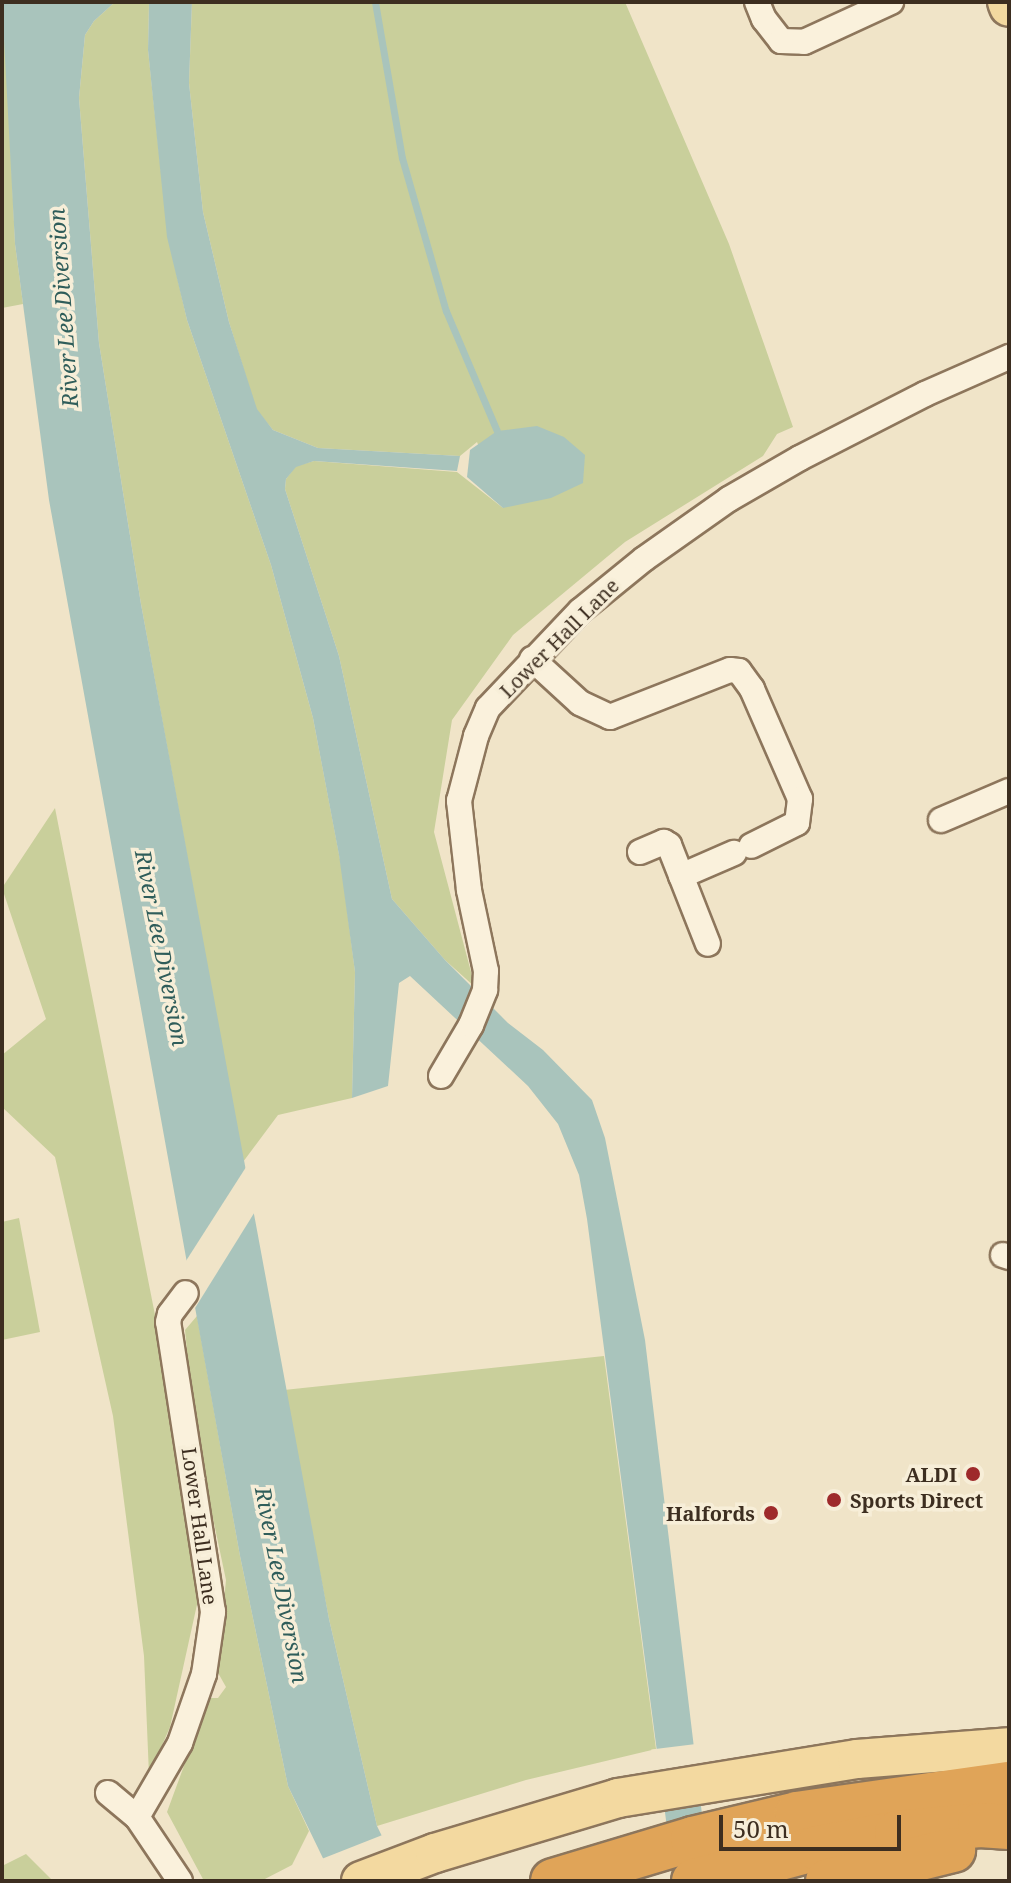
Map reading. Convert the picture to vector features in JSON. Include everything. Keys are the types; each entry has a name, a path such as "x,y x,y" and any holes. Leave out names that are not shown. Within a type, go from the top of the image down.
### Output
{"highway":[{"path":"694,1881 895,1831 1009,1784"},
{"path":"553,1881 693,1839 980,1825 1009,1827"},
{"path":"828,1881 895,1831 1009,1835"}],"main road":[{"path":"361,1881 435,1853 618,1798 857,1759 1009,1747"}],"street":[{"path":"757,2 764,19 781,41 804,42 891,2"},
{"name":"Lower Hall Lane","path":"441,1076 466,1034 485,990 486,971 469,890 459,801 476,736 488,708 580,611 625,573 729,499 897,408 1009,357"},
{"path":"532,659 580,703 610,717 730,670 739,671 752,689 800,799 797,823 681,876"},
{"path":"941,820 1009,791"},
{"path":"640,852 664,842 669,845 708,944"},
{"name":"Lower Hall Lane","path":"137,1817 180,1743 204,1674 213,1612 168,1322 170,1314 186,1293"},
{"path":"108,1793 137,1817 180,1881"}],"green space":[{"path":"115,2 149,2 148,50 168,237 187,320 271,565 313,718 342,870 355,972 352,1098 278,1115 243,1162 141,604 99,343 79,98 85,35 94,21"},
{"path":"192,2 625,2 729,244 793,427 777,434 763,456 625,542 513,635 452,720 434,832 475,987 445,960 392,899 339,656 285,489 286,479 296,466 314,461 457,472 503,508 477,442 460,456 318,448 273,430 256,409 229,322 203,212 189,83"},
{"path":"2,34 6,46 15,244 23,304 2,308"},
{"path":"55,808 156,1320 198,1600 170,1727 149,1775 144,1656 113,1416 55,1157 2,1107 2,1055 46,1019 2,888"},
{"path":"19,1218 40,1332 2,1340 2,1222"},
{"path":"197,1316 240,1556 288,1786 309,1831 292,1865 261,1881 204,1881 167,1812 209,1698 218,1698 226,1687 217,1671 226,1580 195,1433 185,1330"},
{"path":"604,1356 656,1749 526,1780 377,1826 329,1619 284,1390"},
{"path":"26,1854 55,1881 2,1881 2,1866"}],"water":[{"name":"River Lee Diversion","path":"2,2 115,2 94,21 85,35 79,98 99,343 141,604 329,1619 377,1826 404,1881 334,1881 288,1786 240,1556 49,500 15,244"},
{"path":"149,2 192,2 189,83 203,212 229,322 257,409 273,430 318,448 460,456 457,471 314,461 296,467 286,479 285,489 339,656 392,899 445,960 508,1023 543,1050 592,1100 605,1138 645,1340 710,1881 674,1881 587,1219 579,1175 558,1124 528,1086 410,976 399,983 388,1086 352,1098 355,972 339,855 313,718 271,565 187,320 167,237 148,50"},
{"path":"537,426 564,437 585,455 583,483 551,498 503,508 467,477 470,450 497,431"}],"pier":[{"path":"248,1164 256,1210 192,1313 184,1264"},
{"path":"696,1744 704,1806 659,1811 651,1749"},
{"path":"385,1834 408,1881 329,1881 319,1860"}],"waterway":[{"path":"375,2 402,158 446,311 497,431"}],"place":[{"name":"ALDI","path":"973,1474"},
{"name":"Sports Direct","path":"834,1500"},
{"name":"Halfords","path":"771,1513"}]}
